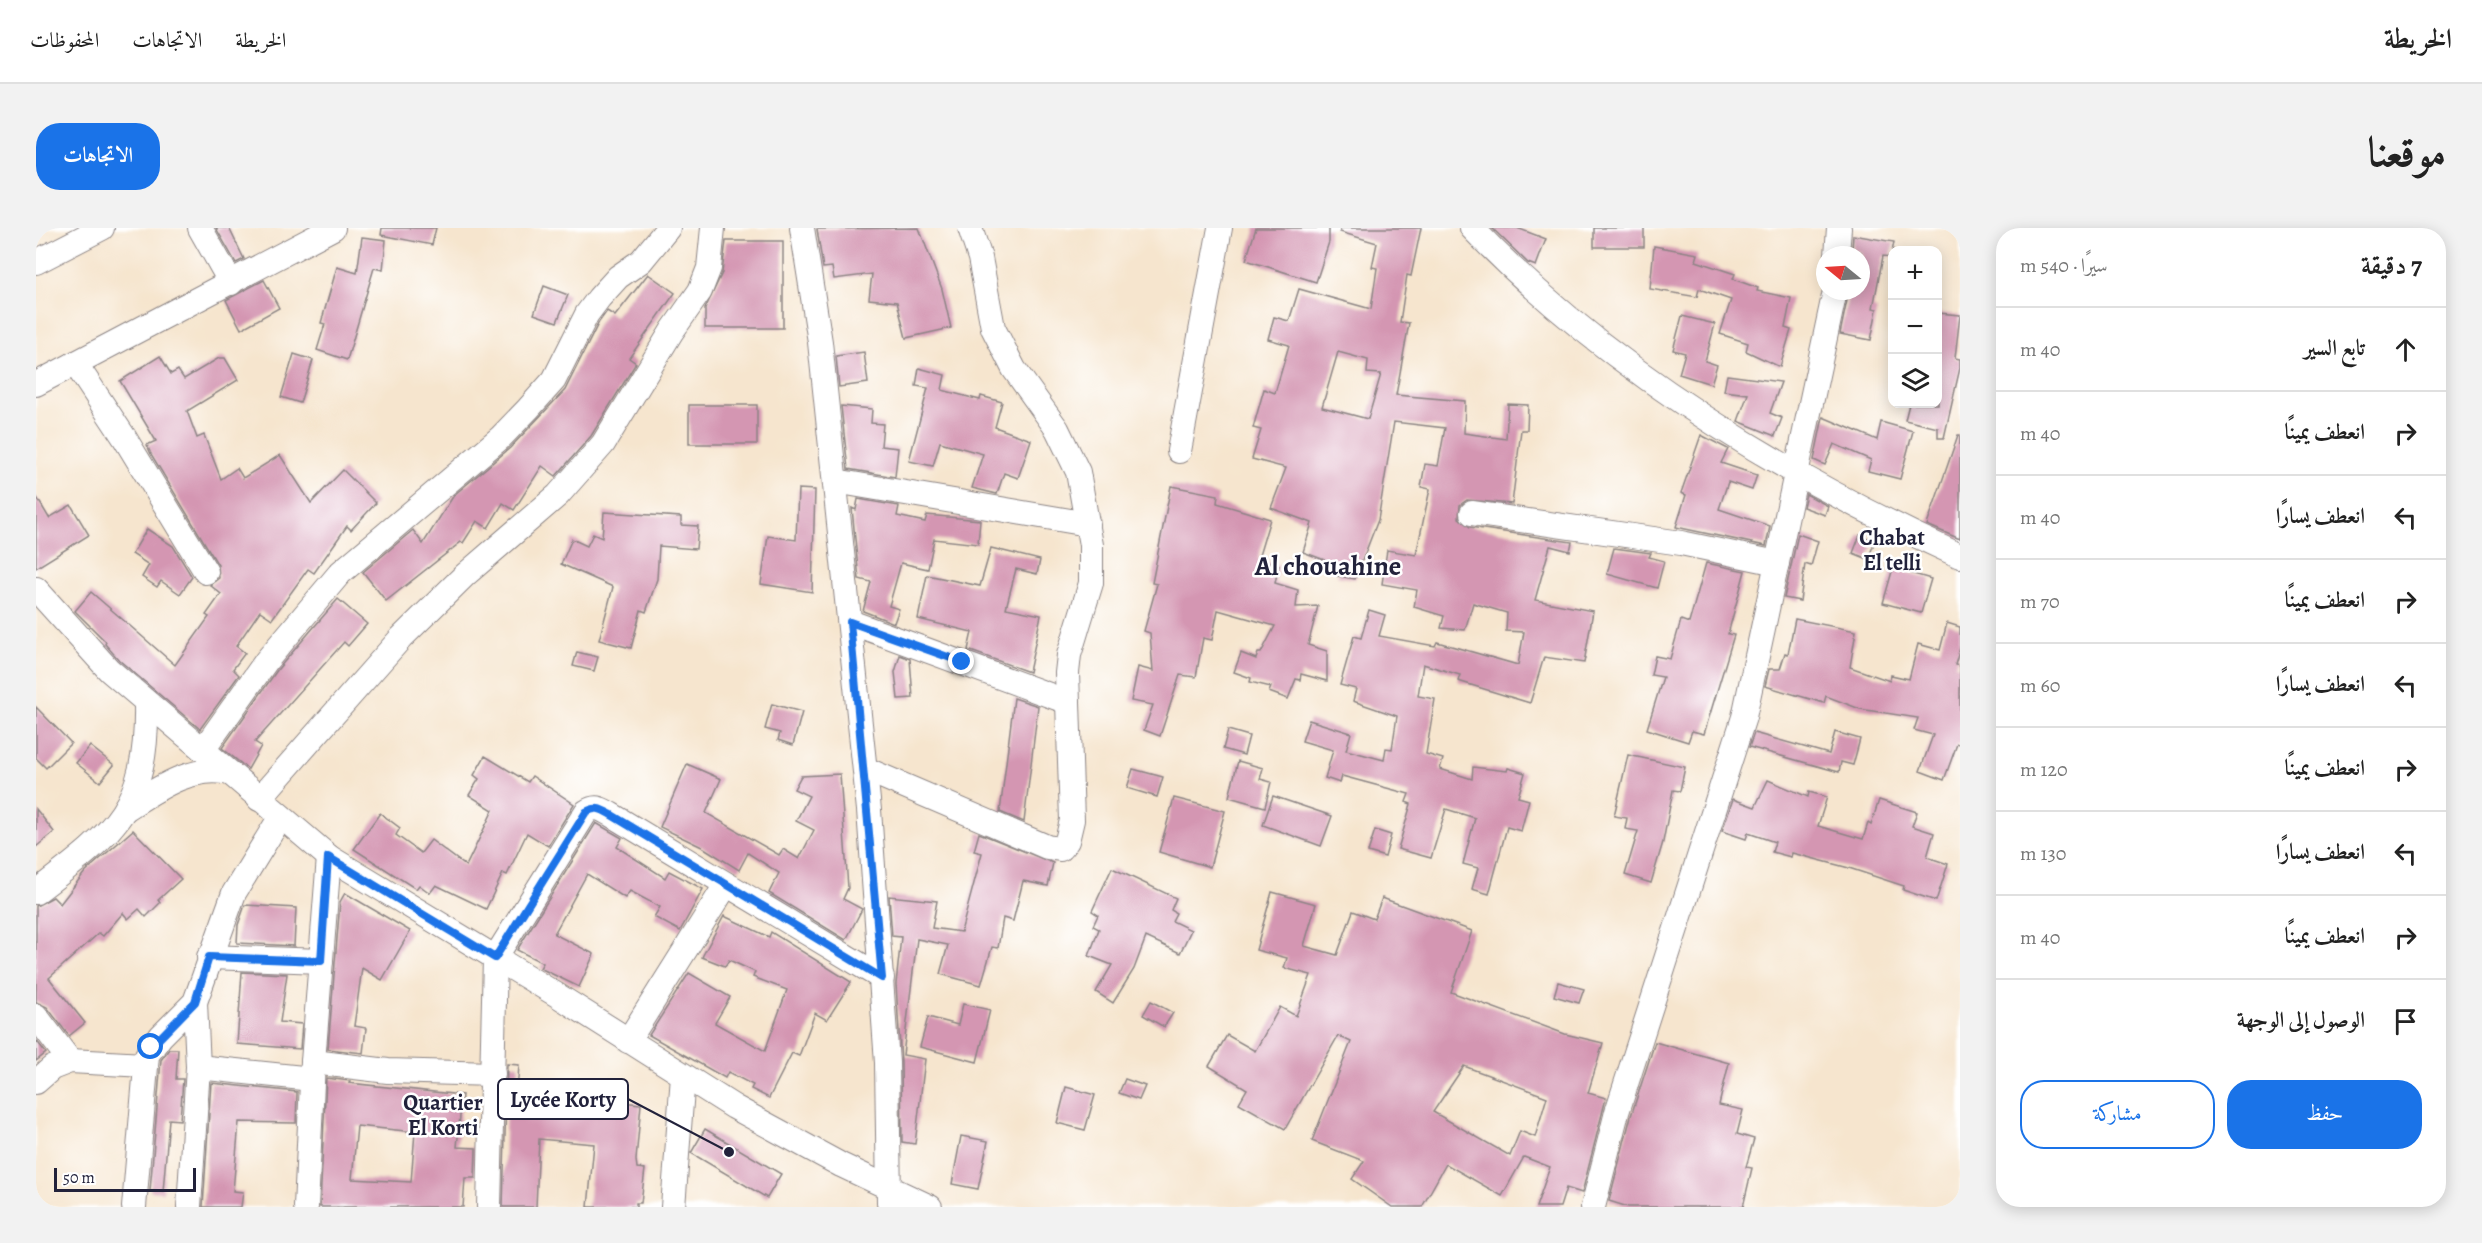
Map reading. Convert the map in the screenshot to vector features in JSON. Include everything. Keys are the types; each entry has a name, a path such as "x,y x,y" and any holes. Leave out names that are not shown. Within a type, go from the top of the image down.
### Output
{"street":[{"path":"36,262 102,228"},
{"path":"200,228 231,283"},
{"path":"36,384 333,228"},
{"path":"203,750 267,660 340,573 500,438 554,380 587,314 618,277 640,261 668,228"},
{"path":"260,799 401,638 465,575 558,495 603,444 672,331 700,291 709,268 713,228"},
{"path":"865,769 1047,847 1060,849 1067,841 1072,820 1068,702 1069,655 1090,583 1092,545 1078,472 1057,429 1014,369 993,328 980,258 970,228"},
{"path":"1179,451 1220,228"},
{"path":"1472,228 1533,289 1602,344 1693,409 1797,474 1960,556"},
{"path":"1838,246 1839,228"},
{"path":"798,229 820,342 865,769 887,1063 890,1198"},
{"path":"1593,1207 1617,1112 1744,717 1833,300"},
{"path":"75,363 124,437 206,572"},
{"path":"835,481 1088,524"},
{"path":"1472,513 1681,543 1777,563"},
{"path":"36,589 102,663 146,704 328,857 734,1107 890,1198 930,1207"},
{"path":"850,622 1068,702"},
{"path":"36,892 96,846 126,809 142,771 147,729 146,704"},
{"path":"126,809 167,785 201,771 230,773"},
{"path":"489,1207 495,958 586,812 592,808 605,811 882,978"},
{"path":"189,1207 198,1067 195,1002 209,957 234,893 280,818"},
{"path":"306,1207 328,857"},
{"path":"628,1041 726,885"},
{"path":"209,957 321,961"},
{"path":"134,1207 145,1065 151,1047 195,1002"},
{"path":"36,1016 70,1061"},
{"path":"36,1082 52,1068 70,1061 145,1065"},
{"path":"198,1067 493,1074"},
{"path":"673,1207 683,1076"}],"building":[{"path":"216,228 229,228 244,259 236,263"},
{"path":"382,228 436,228 432,245 381,235"},
{"path":"919,228 942,289 951,328 906,338 897,302 869,299 872,274 834,279 832,267 823,268 817,229"},
{"path":"1256,228 1329,228 1329,242 1316,282 1246,260"},
{"path":"1340,228 1421,228 1411,276 1407,275 1400,322 1409,323 1396,395 1465,401 1464,433 1506,439 1508,404 1528,405 1527,430 1521,430 1512,504 1467,500 1460,505 1459,518 1470,527 1572,542 1570,551 1550,546 1535,600 1593,611 1584,663 1544,657 1530,703 1458,681 1460,675 1423,664 1418,696 1435,699 1426,754 1443,759 1440,769 1472,779 1473,767 1507,771 1508,768 1525,773 1518,797 1529,800 1521,831 1507,827 1489,894 1472,889 1478,868 1463,864 1475,818 1446,809 1431,858 1398,849 1411,804 1406,802 1409,794 1342,776 1340,783 1325,778 1333,750 1302,741 1309,720 1351,733 1346,750 1384,760 1386,748 1392,749 1397,716 1353,701 1356,689 1340,685 1354,636 1361,638 1369,610 1385,615 1379,636 1435,646 1437,642 1518,665 1524,632 1506,631 1507,613 1473,603 1465,630 1441,628 1444,616 1414,607 1417,590 1382,584 1387,550 1416,555 1430,489 1421,487 1425,464 1438,466 1445,428 1394,422 1378,520 1355,579 1337,576 1341,566 1303,552 1312,523 1271,508 1286,468 1252,459 1261,430 1253,428 1264,389 1275,393 1289,345 1268,339 1274,317 1289,321 1299,289 1371,309 1377,268 1372,267 1377,243 1340,232","holes":["1338,352 1368,360 1367,373 1381,374 1368,419 1322,407"]},
{"path":"1492,228 1517,228 1546,239 1536,266 1528,263"},
{"path":"1594,228 1644,228 1644,247 1594,247"},
{"path":"1853,235 1894,242 1893,246 1888,246 1888,257 1883,256 1873,308 1877,309 1871,340 1840,334 1847,300 1870,300 1870,246 1852,246"},
{"path":"362,237 386,240 383,270 374,268 347,360 317,350 325,324 321,323 337,267 357,273"},
{"path":"726,241 783,241 783,328 705,328 705,309 722,273"},
{"path":"1654,246 1698,254 1696,261 1735,274 1733,279 1758,288 1757,291 1791,298 1785,328 1791,330 1780,367 1746,351 1748,343 1720,334 1731,300 1699,289 1697,297 1650,289"},
{"path":"648,274 675,293 629,358 636,363 591,436 556,476 542,466 514,510 503,503 488,528 477,521 463,543 461,542 386,601 363,572 413,530 423,544 454,495 510,448 565,390 599,322 607,311 615,316"},
{"path":"264,280 279,308 241,329 226,300"},
{"path":"544,286 568,295 557,322 534,314"},
{"path":"1942,313 1960,315 1955,358 1960,359 1960,368 1944,438 1938,438 1938,428 1905,420 1908,408 1942,408"},
{"path":"1682,316 1715,324 1705,361 1717,365 1711,384 1679,374 1685,353 1673,350"},
{"path":"864,352 868,383 839,387 836,356"},
{"path":"294,354 313,360 300,403 281,397"},
{"path":"160,356 171,374 178,370 184,379 219,358 225,358 238,380 187,411 197,438 204,435 221,479 237,468 243,478 280,455 311,503 343,470 376,503 351,530 347,526 314,573 308,569 272,619 260,611 236,646 245,653 233,669 239,675 200,729 119,660 105,644 106,642 75,611 91,592 175,665 209,617 206,615 221,594 210,585 219,578 218,565 151,454 147,445 156,441 120,381"},
{"path":"919,368 945,375 942,390 980,400 981,396 1002,402 995,427 1031,440 1018,478 1004,473 997,494 972,488 983,454 940,442 933,466 909,461 928,388 916,386"},
{"path":"1727,375 1781,382 1770,413 1782,418 1775,436 1738,421 1748,394 1724,391"},
{"path":"689,405 757,405 757,444 689,444"},
{"path":"841,406 872,409 871,423 883,424 881,446 898,448 895,477 848,469"},
{"path":"1823,417 1877,440 1881,422 1913,431 1900,479 1868,471 1871,460 1834,444 1825,465 1814,460"},
{"path":"1701,435 1728,449 1721,463 1757,475 1752,490 1728,482 1719,509 1770,526 1766,546 1676,527 1686,495 1681,493"},
{"path":"1958,435 1960,435 1960,539 1927,525"},
{"path":"1171,486 1218,495 1217,503 1270,519 1258,559 1279,565 1275,583 1298,590 1296,607 1318,606 1308,645 1327,651 1327,681 1301,674 1300,680 1296,679 1288,699 1269,692 1271,687 1250,682 1251,678 1234,672 1241,653 1256,659 1275,626 1218,610 1212,640 1203,638 1196,677 1180,675 1160,736 1144,730 1153,705 1131,701 1138,667 1153,671 1150,633 1144,631 1157,584 1152,583"},
{"path":"798,489 815,490 812,592 761,584 768,536 796,540"},
{"path":"1806,494 1828,506 1825,515 1803,507"},
{"path":"36,496 49,518 71,505 89,535 36,568"},
{"path":"858,499 899,506 897,516 925,522 927,515 980,520 978,544 934,539 928,569 901,563 889,606 899,609 894,623 863,611 871,582 859,579 852,508 856,510"},
{"path":"604,512 681,517 681,525 698,526 696,549 659,546 657,579 646,612 641,610 631,648 599,640 613,587 561,564 572,539 587,546 593,534 602,538"},
{"path":"147,529 173,546 192,577 180,594 161,581 157,587 142,577 149,565 132,554"},
{"path":"1798,534 1818,541 1811,566 1805,564 1800,601 1784,598"},
{"path":"1860,535 1875,541 1868,559 1853,553"},
{"path":"991,548 1040,560 1037,574 1016,569 1006,608 1041,615 1029,672 968,650 972,632 918,619 927,575 980,586"},
{"path":"1614,548 1651,553 1649,557 1664,561 1657,588 1607,574"},
{"path":"1706,563 1745,571 1728,634 1734,635 1704,734 1692,731 1688,742 1647,729 1663,677 1651,675 1655,656 1670,659 1681,620 1689,623"},
{"path":"1893,568 1931,579 1921,613 1883,603"},
{"path":"338,599 367,624 348,646 344,642 255,742 261,746 248,769 222,748 278,669"},
{"path":"1795,619 1856,631 1850,667 1890,681 1891,675 1909,679 1918,644 1940,650 1947,623 1960,627 1960,648 1955,665 1960,666 1960,744 1957,744 1944,780 1920,771 1933,735 1914,730 1918,718 1860,709 1826,696 1824,703 1765,686 1769,669 1780,669 1785,653 1788,654"},
{"path":"577,652 598,657 594,671 573,666"},
{"path":"900,655 910,659 913,698 898,699 895,672"},
{"path":"1014,698 1038,706 1024,822 1000,812"},
{"path":"772,704 802,712 793,745 778,740 780,733 765,729"},
{"path":"36,707 71,743 46,768 36,758"},
{"path":"1228,730 1249,736 1244,755 1223,749"},
{"path":"1835,732 1860,739 1853,765 1841,762 1839,772 1749,747 1754,733 1829,754"},
{"path":"90,746 114,765 100,782 76,763"},
{"path":"1628,755 1685,767 1680,791 1673,790 1663,842 1651,883 1625,875 1638,831 1625,829 1627,818 1614,816"},
{"path":"485,756 528,782 532,776 574,804 548,846 527,833 507,875 503,873 486,909 436,885 430,893 419,885 416,889 354,849 380,813 400,828 396,835 421,853 431,840 466,866 493,810 469,795 479,779 474,775"},
{"path":"1238,761 1263,768 1260,779 1271,782 1265,807 1229,797"},
{"path":"687,764 721,779 706,813 779,855 783,849 799,859 814,830 796,821 809,796 794,789 801,776 840,774 848,888 843,899 862,909 846,940 769,893 779,873 748,853 739,870 704,848 660,827"},
{"path":"1133,769 1163,777 1157,797 1127,788"},
{"path":"1768,780 1808,797 1809,792 1827,797 1818,826 1863,839 1868,823 1871,825 1879,800 1917,812 1912,826 1934,833 1927,857 1948,864 1936,901 1903,890 1904,886 1849,868 1792,853 1791,857 1772,852 1775,842 1748,833 1746,839 1722,831 1733,799 1755,807"},
{"path":"1273,796 1332,816 1321,846 1263,825"},
{"path":"1174,798 1225,811 1210,867 1159,852"},
{"path":"36,809 54,832 36,847"},
{"path":"596,823 622,838 617,847 665,878 669,871 703,889 680,931 654,917 660,907 630,891 625,898 587,874 554,934 594,954 579,987 540,968 543,963 517,950"},
{"path":"133,830 181,879 158,900 160,903 146,917 139,909 128,919 123,913 103,936 99,933 49,978 85,1023 69,1036 47,1007 36,1002 36,906 53,897 60,904 85,872"},
{"path":"1375,830 1391,835 1385,857 1368,852"},
{"path":"979,833 1053,863 1048,886 1023,881 1013,921 1003,918 998,948 992,947 981,985 940,974 948,945 917,939 903,1055 925,1059 915,1144 902,1142 901,1062 896,984 901,937 892,936 889,896 937,901 932,928 961,932 982,853 974,851"},
{"path":"1112,868 1176,898 1171,910 1176,913 1172,921 1191,930 1180,953 1146,937 1134,969 1113,1003 1096,992 1112,965 1089,956 1099,929 1093,926 1098,915 1092,911"},
{"path":"1272,892 1316,904 1304,946 1337,955 1353,911 1374,919 1382,898 1472,931 1451,992 1565,1034 1603,1043 1588,1093 1606,1098 1582,1193 1566,1188 1560,1207 1536,1207 1550,1167 1524,1157 1502,1196 1446,1164 1422,1207 1392,1207 1352,1179 1364,1161 1312,1141 1351,1042 1338,1036 1285,1129 1239,1103 1247,1089 1209,1066 1227,1035 1255,1051 1280,1007 1296,1016 1311,975 1284,968 1287,958 1256,950","holes":["1464,1066 1547,1097 1535,1137 1520,1131 1510,1156 1433,1112"]},
{"path":"345,893 410,931 382,980 362,968 354,1026 366,1028 363,1053 328,1049 340,902"},
{"path":"245,905 296,908 294,946 237,943 238,925"},
{"path":"724,916 769,937 771,932 851,982 827,1020 815,1013 799,1056 792,1053 769,1098 751,1089 753,1085 728,1072 725,1078 649,1035 689,973 730,997 715,1023 765,1051 787,990 753,977 755,972 729,960 725,966 702,957"},
{"path":"242,972 287,974 280,1022 302,1024 300,1049 237,1044"},
{"path":"1558,982 1584,989 1579,1003 1554,996"},
{"path":"1151,1001 1173,1013 1164,1027 1143,1015"},
{"path":"963,1004 990,1010 977,1062 920,1047 928,1017 958,1025"},
{"path":"36,1040 46,1053 36,1061"},
{"path":"1655,1042 1729,1063 1719,1105 1743,1110 1737,1134 1754,1139 1746,1167 1752,1168 1743,1207 1628,1207 1609,1201 1631,1116"},
{"path":"169,1049 178,1049 176,1079 183,1079 180,1120 169,1119 163,1192 150,1191 161,1060"},
{"path":"507,1064 519,1065 517,1093 589,1102 589,1099 641,1104 636,1160 637,1168 645,1169 641,1203 636,1203 636,1207 588,1207 594,1144 539,1139 536,1207 503,1207"},
{"path":"326,1078 350,1081 349,1083 462,1095 457,1147 476,1148 475,1178 465,1178 463,1207 320,1207","holes":["357,1126 415,1132 411,1182 352,1179"]},
{"path":"1125,1079 1145,1086 1139,1100 1119,1093"},
{"path":"211,1083 297,1092 296,1123 239,1122 233,1191 243,1192 241,1207 203,1207"},
{"path":"1066,1087 1095,1095 1085,1130 1057,1123"},
{"path":"705,1129 781,1174 767,1198 691,1153"},
{"path":"961,1136 988,1141 978,1189 952,1184"}],"place":[{"name":"Lycée Korty","path":"729,1152"}],"district":[{"name":"Chabat El telli","path":"1892,550"},
{"name":"Al chouahine","path":"1328,566"},
{"name":"Quartier El Korti","path":"443,1114"}],"route":[{"path":"151,1047 195,1002 209,957 321,961 328,857 495,958 586,812 592,808 599,808 610,814 882,978 869,810 850,622 962,662"}]}
